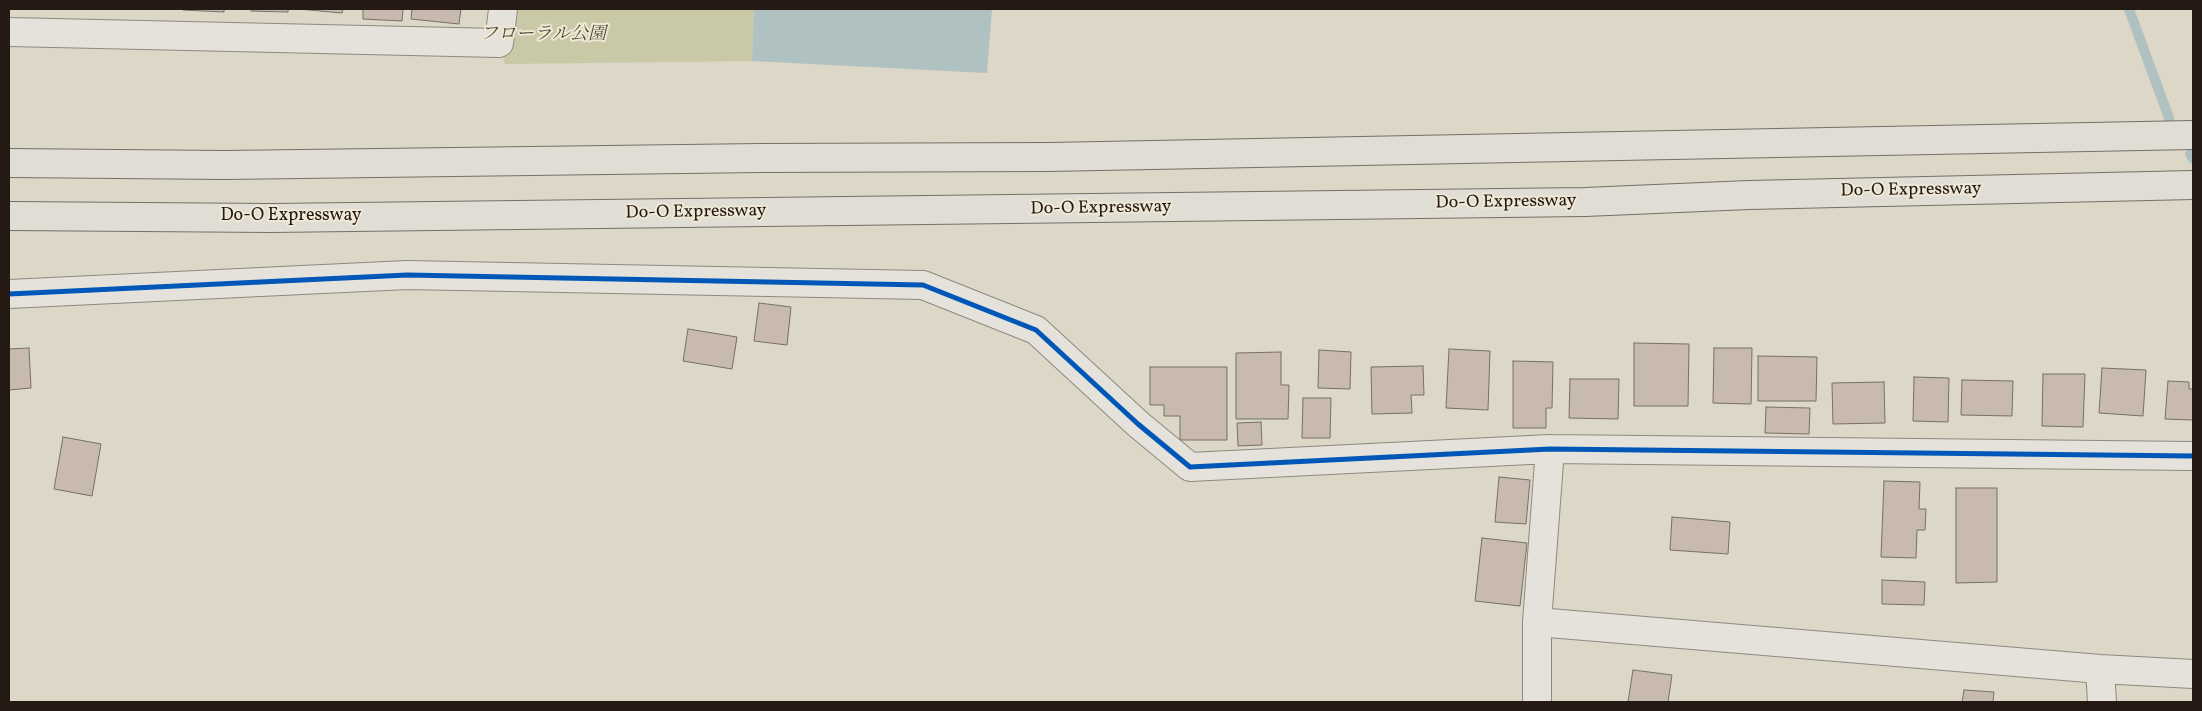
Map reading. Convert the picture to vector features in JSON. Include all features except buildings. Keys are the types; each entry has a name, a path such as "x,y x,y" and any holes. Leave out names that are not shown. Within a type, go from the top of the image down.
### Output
{"highway":[{"path":"9,163 225,165 770,158 1048,157 2193,136"},
{"name":"Do-O Expressway","path":"9,216 271,218 1585,202 1749,195 2193,185"}],"street":[{"path":"9,32 499,43 504,9"},
{"path":"9,294 407,275 923,285 1036,330 1138,424 1190,467 1550,450 2193,456"},
{"path":"1537,702 1537,622 1550,450"},
{"path":"1537,622 2100,669 2193,674"},
{"path":"2100,669 2102,702"}],"green space":[{"name":"フローラル公園","path":"503,9 754,9 752,61 505,64 499,43"}],"shaded area":[{"path":"754,9 992,9 987,73 752,61"}],"waterway":[{"path":"2129,9 2169,118"},
{"path":"2190,154 2193,159"}],"cycle path":[{"path":"9,294 407,275 923,285 1036,330 1138,424 1190,467 1550,449 2193,456"}]}
